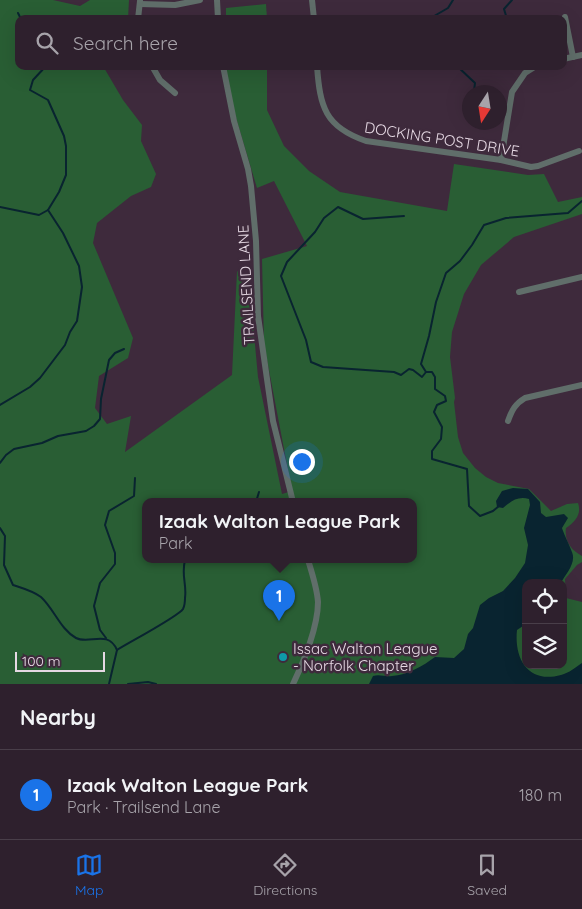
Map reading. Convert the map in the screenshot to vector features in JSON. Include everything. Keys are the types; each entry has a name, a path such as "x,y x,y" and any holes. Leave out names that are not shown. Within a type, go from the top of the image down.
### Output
{"street":[{"path":"138,15 140,2 175,5 200,0"},
{"path":"217,0 218,15"},
{"path":"312,0 314,15"},
{"path":"567,27 573,57"},
{"path":"567,58 582,55"},
{"path":"154,70 160,80 175,93"},
{"name":"TRAILSEND LANE","path":"225,70 234,121 252,186 258,316 273,421 292,498"},
{"name":"DOCKING POST DRIVE","path":"317,70 320,98 331,120 350,136 366,141 501,160 531,167 579,151"},
{"path":"501,160 512,92 525,72 529,70"},
{"path":"519,292 582,277"},
{"path":"508,421 517,402 525,398 582,384"},
{"path":"293,684 310,641 318,612 316,588 309,563"}],"green space":[{"path":"0,0 53,0 80,6 90,0 129,0 128,15 15,15 15,70 105,70 123,100 142,125 141,141 156,174 151,187 131,196 97,223 93,243 133,338 128,358 99,376 95,408 107,424 131,416 125,452 232,375 237,271 249,280 258,377 282,494 292,491 264,344 262,259 307,246 274,181 257,188 225,81 225,70 267,70 267,110 284,146 309,171 340,192 447,211 454,164 528,175 544,174 558,202 582,197 582,214 514,237 481,265 464,294 452,332 450,357 458,437 463,453 475,468 486,477 498,483 529,489 551,511 567,504 578,503 579,507 575,520 566,528 566,537 569,545 582,556 582,562 565,579 522,579 522,669 567,669 567,598 582,602 582,684 0,684"},
{"path":"266,4 267,15 226,15 226,8"}],"water":[{"path":"513,488 528,489 540,502 541,513 546,517 564,514 568,518 562,528 572,551 573,560 571,567 564,579 522,579 522,627 517,630 517,641 522,669 528,669 540,676 550,677 564,674 582,663 582,684 369,684 373,676 403,674 420,667 435,657 454,658 464,649 480,605 503,591 515,578 525,563 528,545 524,528 530,505 529,499 521,498 503,508 497,507 496,501 502,491"}],"waterway":[{"path":"436,15 448,8 453,0"},
{"path":"506,15 504,9 512,0"},
{"path":"0,207 39,215 48,210 59,192 66,175 64,136 48,100 30,90 33,80 42,70"},
{"path":"461,70 475,83 475,85"},
{"path":"426,372 421,364 436,302 446,273 460,261 484,225 506,218 568,213 582,201"},
{"path":"404,216 363,219 338,207 324,218 315,232 287,262 281,276 306,340 311,362 323,367 394,372 401,375 409,369 422,377 426,372 432,372 435,377 435,389 445,396 446,401 437,405 434,412 442,427 441,439 432,451 432,459 467,469 469,506 480,516 493,511 499,506"},
{"path":"0,405 30,387 40,378 65,345 77,321 82,287 79,266 63,233 48,210"},
{"path":"0,463 14,449 42,443 58,436 86,431 94,426 100,419 101,399 109,360 115,353 124,349"},
{"path":"106,638 100,630 94,606 100,583 115,564 115,553 105,525 109,511 134,496 135,478"},
{"path":"257,498 259,492"},
{"path":"0,528 5,536 4,565 13,585 31,591 41,597 66,630 76,638 81,640 109,640 117,650"},
{"path":"109,684 117,650 183,609 185,602 185,563"},
{"path":"128,684 148,682 156,684"}],"place":[{"name":"Izaak Walton League Park","path":"279,621"},
{"name":"Issac Walton League - Norfolk Chapter","path":"283,657"}]}
